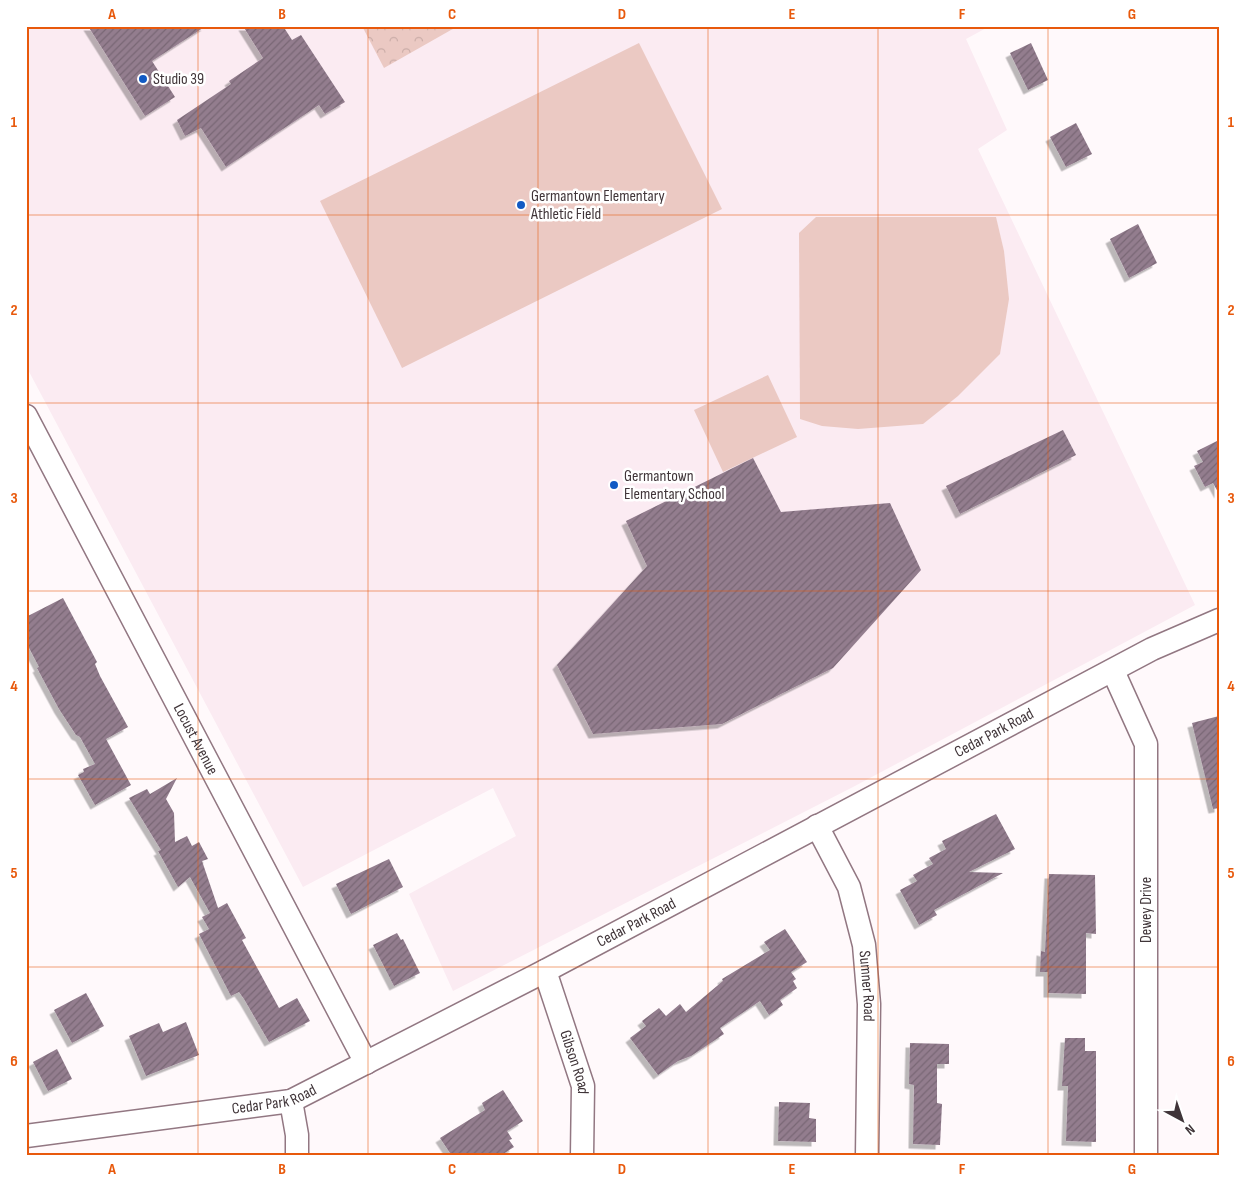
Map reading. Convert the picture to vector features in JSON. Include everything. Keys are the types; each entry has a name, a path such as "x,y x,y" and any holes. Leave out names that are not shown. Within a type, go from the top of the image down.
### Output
{"street":[{"name":"Locust Avenue","path":"26,416 366,1063"},
{"name":"Cedar Park Road","path":"26,1136 291,1101 545,971 1152,649 1219,620"},
{"name":"Dewey Drive","path":"1113,671 1146,744 1146,1156"},
{"name":"Sumner Road","path":"817,826 849,888 864,945 869,1004 867,1156"},
{"name":"Gibson Road","path":"545,971 583,1086 582,1156"},
{"path":"291,1101 297,1135 297,1156"}],"shaded area":[{"name":"Germantown Elementary School","path":"26,26 990,26 966,39 1007,130 978,149 1195,605 853,787 453,991 409,894 516,836 493,788 303,887 26,366"}],"green space":[{"path":"362,26 458,26 384,68"},
{"name":"Germantown Elementary Athletic Field","path":"639,43 722,209 402,368 320,201"},
{"path":"816,217 996,217 1004,251 1009,299 1000,354 958,396 923,424 858,429 822,426 800,419 799,233"},
{"path":"768,375 797,437 723,472 694,410"}],"building":[{"name":"Studio 39","path":"88,26 206,26 152,61 175,97 145,116"},
{"path":"243,26 283,26 292,40 301,35 345,102 325,114 319,105 226,167 201,128 185,136 177,120 231,84 229,81 263,58"},
{"path":"1031,43 1048,80 1028,90 1010,53"},
{"path":"1076,123 1092,154 1066,167 1050,137"},
{"path":"1138,224 1157,263 1129,278 1110,239"},
{"path":"1063,430 1076,455 960,514 946,486"},
{"path":"1219,440 1219,494 1213,483 1205,487 1194,466 1203,462 1197,451"},
{"name":"Germantown Elementary School","path":"753,458 781,512 890,503 921,570 833,668 722,724 593,734 557,665 647,566 626,521"},
{"path":"63,598 97,662 95,664 100,676 128,727 106,739 131,785 95,805 78,775 84,772 83,769 95,764 80,737 76,735 59,709 37,668 39,667 26,642 26,617"},
{"path":"1219,716 1219,808 1213,809 1192,723"},
{"path":"177,778 166,799 174,813 175,842 187,836 192,846 199,842 208,859 202,861 218,908 227,903 246,938 242,940 279,1008 297,998 310,1021 269,1042 239,992 231,996 199,934 209,929 202,917 210,913 190,877 178,887 158,851 161,850 129,798 147,789 150,794"},
{"path":"996,814 1015,849 969,872 1003,873 934,910 937,915 919,925 900,890 917,881 913,875 933,864 929,858 946,849 942,841"},
{"path":"389,859 403,887 351,914 336,884"},
{"path":"1049,874 1095,875 1096,934 1086,933 1086,994 1048,993 1048,972 1040,972 1041,951 1045,952"},
{"path":"785,929 807,962 791,972 796,979 793,981 797,988 780,1000 783,1005 769,1015 760,1001 720,1028 724,1034 658,1075 630,1038 646,1026 642,1021 659,1008 666,1016 680,1004 686,1012 723,981 722,979 770,950 764,942"},
{"path":"397,933 401,940 403,939 420,973 394,986 373,945"},
{"path":"86,993 104,1026 72,1043 54,1010"},
{"path":"186,1022 199,1055 146,1076 129,1036 159,1023 163,1032"},
{"path":"1065,1038 1085,1038 1085,1051 1096,1051 1096,1142 1066,1141 1068,1086 1062,1086"},
{"path":"910,1043 949,1044 949,1064 937,1064 937,1103 942,1104 940,1145 913,1144 914,1085 909,1084"},
{"path":"57,1049 72,1079 48,1091 33,1062"},
{"path":"503,1090 523,1121 507,1131 512,1139 509,1140 514,1147 500,1156 452,1156 440,1138 485,1110 482,1103"},
{"path":"779,1102 810,1103 809,1118 816,1119 816,1142 778,1141"}],"place":[{"name":"Studio 39","path":"143,79"},
{"name":"Germantown Elementary Athletic Field","path":"521,205"},
{"name":"Germantown Elementary School","path":"614,485"}]}
